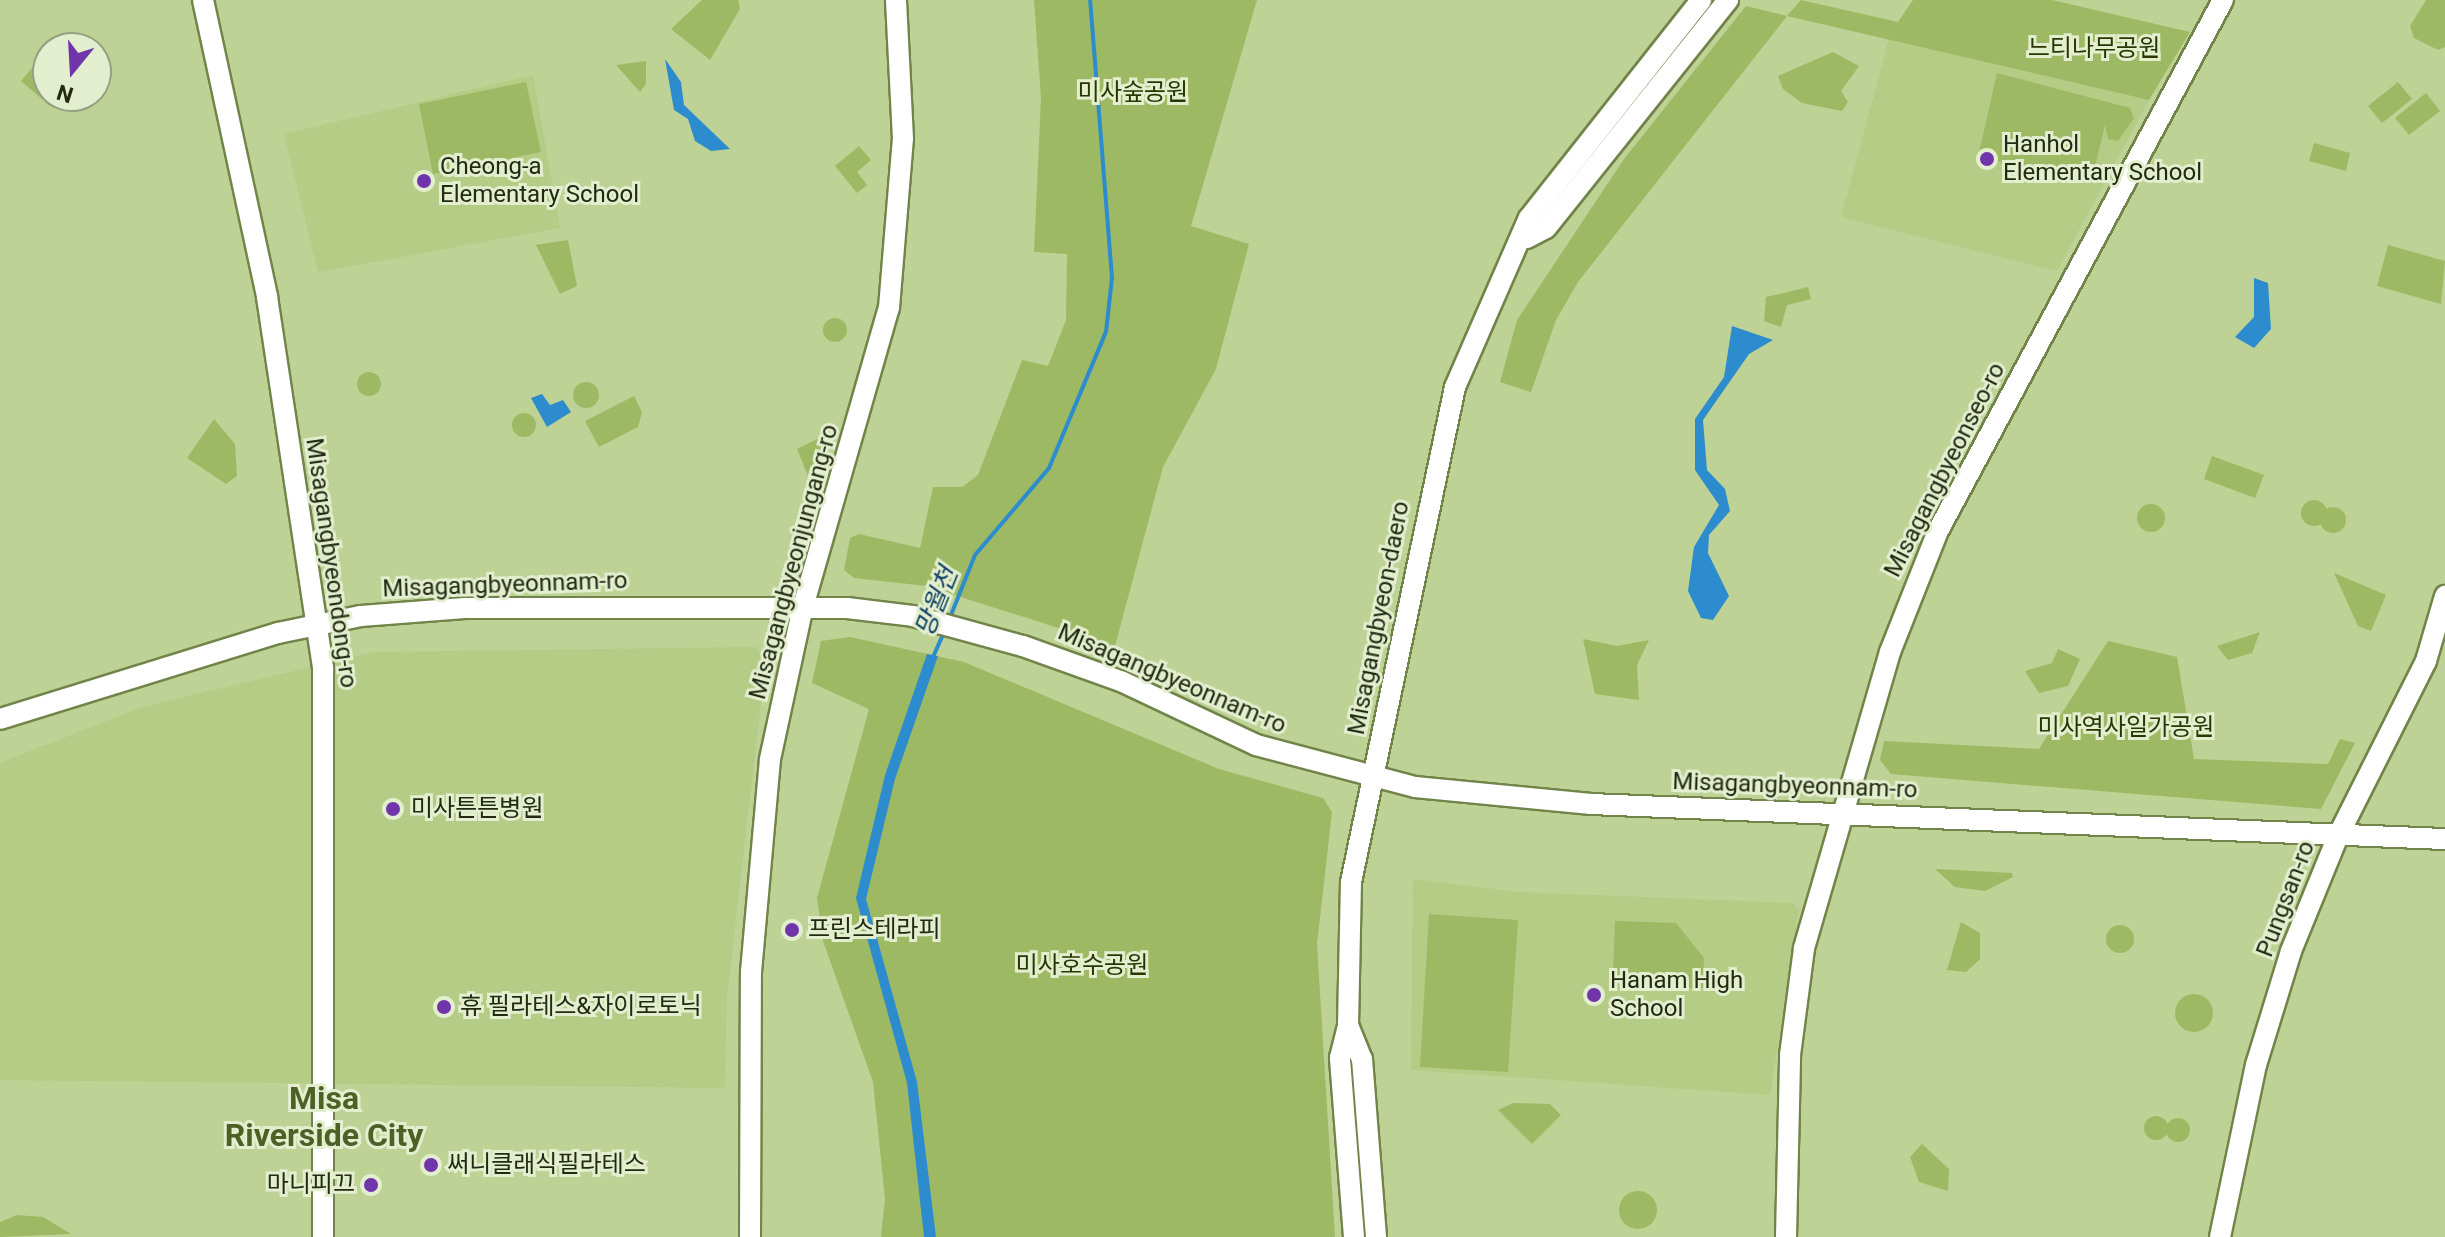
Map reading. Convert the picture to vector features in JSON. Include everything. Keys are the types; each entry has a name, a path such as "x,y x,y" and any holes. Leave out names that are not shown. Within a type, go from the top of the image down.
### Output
{"main road":[{"name":"Misagangbyeondong-ro","path":"203,0 267,297 323,668 328,861 323,1237"},
{"name":"Misagangbyeonjungang-ro","path":"750,1237 751,972 770,759 803,607 889,308 903,139 896,0"},
{"name":"Misagangbyeon-daero","path":"1354,1237 1340,1058 1348,1025 1351,882 1445,421 1474,334 1527,238 1529,218 1701,0"},
{"name":"Misagangbyeon-daero","path":"1527,238 1546,228 1728,0"},
{"name":"Misagangbyeonseo-ro","path":"1786,1237 1789,1084 1804,948 1890,652 1938,531 2223,0"},
{"name":"Pungsan-ro","path":"2220,1237 2256,1065 2338,836 2426,661 2445,596"},
{"name":"Misagangbyeonnam-ro","path":"0,719 315,624 465,608 803,607 913,616 976,632 1123,682 1256,745 1374,777 1514,800 2445,839"},
{"name":"Misagangbyeon-daero","path":"1348,1025 1362,1059 1376,1237"}],"shaded area":[{"name":"Hanhol Elementary School","path":"1889,39 2149,100 2057,271 1841,217"},
{"name":"Cheong-a Elementary School","path":"533,75 560,228 318,272 284,134"},
{"path":"756,647 766,660 727,996 725,1088 0,1080 0,763 139,708 374,652"},
{"name":"Hanam High School","path":"1413,879 1518,892 1793,903 1799,910 1770,1095 1411,1070"}],"green space":[{"path":"702,0 738,0 740,9 710,60 671,29"},
{"name":"미사숲공원","path":"1034,0 1257,0 1191,226 1249,244 1216,369 1163,467 1115,646 926,586 854,578 844,570 850,538 859,534 920,548 933,487 962,487 978,475 1022,360 1048,366 1066,320 1067,254 1034,252 1041,98"},
{"name":"느티나무공원","path":"1801,0 1898,22 1913,0 2052,0 2190,32 2149,100 1787,16"},
{"path":"2426,0 2445,0 2445,47 2438,50 2414,38 2410,26"},
{"path":"1746,6 1787,16 1578,282 1556,320 1531,392 1500,382 1517,320 1624,159"},
{"path":"1833,52 1859,66 1841,91 1848,102 1842,111 1802,103 1783,89 1778,76"},
{"path":"646,61 646,84 640,92 616,65"},
{"path":"32,68 32,90 21,81"},
{"path":"1997,73 2130,108 2134,118 2118,141 2108,139 2105,125 2091,183 1978,157"},
{"path":"526,82 541,152 433,174 419,104"},
{"path":"2398,82 2412,99 2382,123 2368,106"},
{"path":"2426,93 2440,111 2409,135 2395,118"},
{"path":"2314,143 2350,153 2346,171 2309,161"},
{"path":"859,146 871,160 857,172 867,185 857,193 835,166"},
{"path":"568,240 577,286 560,294 536,245"},
{"path":"2388,245 2445,261 2441,304 2377,286"},
{"path":"1808,287 1811,299 1787,305 1781,327 1764,321 1766,297"},
{"path":"835,318 843,322 847,330 843,338 835,342 827,338 823,330 827,322"},
{"path":"369,372 378,375 381,384 378,393 369,396 360,393 357,384 360,375"},
{"path":"586,382 595,386 599,395 595,404 586,408 577,404 573,395 577,386"},
{"path":"634,396 642,412 638,427 599,447 585,421"},
{"path":"524,413 532,417 536,425 532,433 524,437 516,433 512,425 516,417"},
{"path":"214,419 235,444 237,476 226,484 187,458"},
{"path":"829,433 818,476 808,476 797,449"},
{"path":"2212,456 2264,475 2255,498 2204,479"},
{"path":"2314,500 2323,504 2327,513 2323,522 2314,526 2305,522 2301,513 2305,504"},
{"path":"2151,504 2161,508 2165,518 2161,528 2151,532 2141,528 2137,518 2141,508"},
{"path":"2333,507 2342,511 2346,520 2342,529 2333,533 2324,529 2320,520 2324,511"},
{"path":"2334,573 2386,595 2371,631 2358,626"},
{"path":"2260,632 2252,653 2228,660 2217,646"},
{"name":"미사호수공원","path":"850,637 964,662 1219,769 1323,798 1332,812 1317,944 1335,1237 881,1237 885,1199 873,1082 823,941 817,898 869,709 812,683 821,641"},
{"path":"1583,639 1617,646 1649,640 1637,665 1639,700 1595,694"},
{"name":"미사역사일가공원","path":"2108,641 2177,657 2194,759 2328,764 2340,739 2355,743 2321,809 1891,774 1880,760 1884,741 2039,749"},
{"path":"2058,649 2080,659 2068,686 2039,693 2025,671 2052,663"},
{"path":"1935,869 2012,873 2013,877 1985,891 1955,887"},
{"path":"1429,914 1518,920 1508,1072 1420,1067"},
{"path":"1615,921 1676,923 1704,958 1703,988 1626,988 1626,977 1613,977"},
{"path":"1961,922 1980,933 1980,959 1966,972 1947,970"},
{"path":"2120,925 2130,929 2134,939 2130,949 2120,953 2110,949 2106,939 2110,929"},
{"path":"2194,994 2207,1000 2213,1013 2207,1026 2194,1032 2181,1026 2175,1013 2181,1000"},
{"path":"1513,1103 1550,1104 1561,1115 1532,1144 1498,1110"},
{"path":"2156,1116 2165,1119 2168,1128 2165,1137 2156,1140 2147,1137 2144,1128 2147,1119"},
{"path":"2178,1118 2187,1121 2190,1130 2187,1139 2178,1142 2169,1139 2166,1130 2169,1121"},
{"path":"1922,1144 1949,1169 1948,1191 1919,1182 1910,1157"},
{"path":"1638,1191 1652,1196 1657,1210 1652,1224 1638,1229 1624,1224 1619,1210 1624,1196"},
{"path":"17,1215 43,1217 71,1234 0,1237 0,1222"}],"water":[{"path":"665,59 681,82 684,105 730,149 711,151 695,141 688,119 674,110"},
{"path":"2254,278 2268,283 2271,329 2254,348 2235,337 2254,317"},
{"path":"1732,326 1773,340 1749,354 1703,420 1707,470 1725,489 1730,511 1709,535 1708,553 1729,596 1713,620 1701,618 1688,591 1694,547 1719,505 1695,470 1695,419 1724,377"},
{"path":"542,394 550,405 563,400 571,412 547,427 531,398"},
{"path":"927,654 938,656 895,779 866,899 917,1082 936,1237 924,1237 907,1083 856,898 885,775"}],"waterway":[{"name":"망월천","path":"949,620 975,555 1049,468 1106,332 1112,278 1090,0"},
{"name":"망월천","path":"933,657 944,632"}],"place":[{"name":"Hanhol Elementary School","path":"1987,159"},
{"name":"Cheong-a Elementary School","path":"424,181"},
{"name":"미사튼튼병원","path":"393,809"},
{"name":"프린스테라피","path":"792,930"},
{"name":"Hanam High School","path":"1594,995"},
{"name":"휴 필라테스&자이로토닉","path":"444,1007"},
{"name":"써니클래식필라테스","path":"431,1165"},
{"name":"마니피끄","path":"371,1185"}],"district":[{"name":"Misa Riverside City","path":"324,1118"}]}
